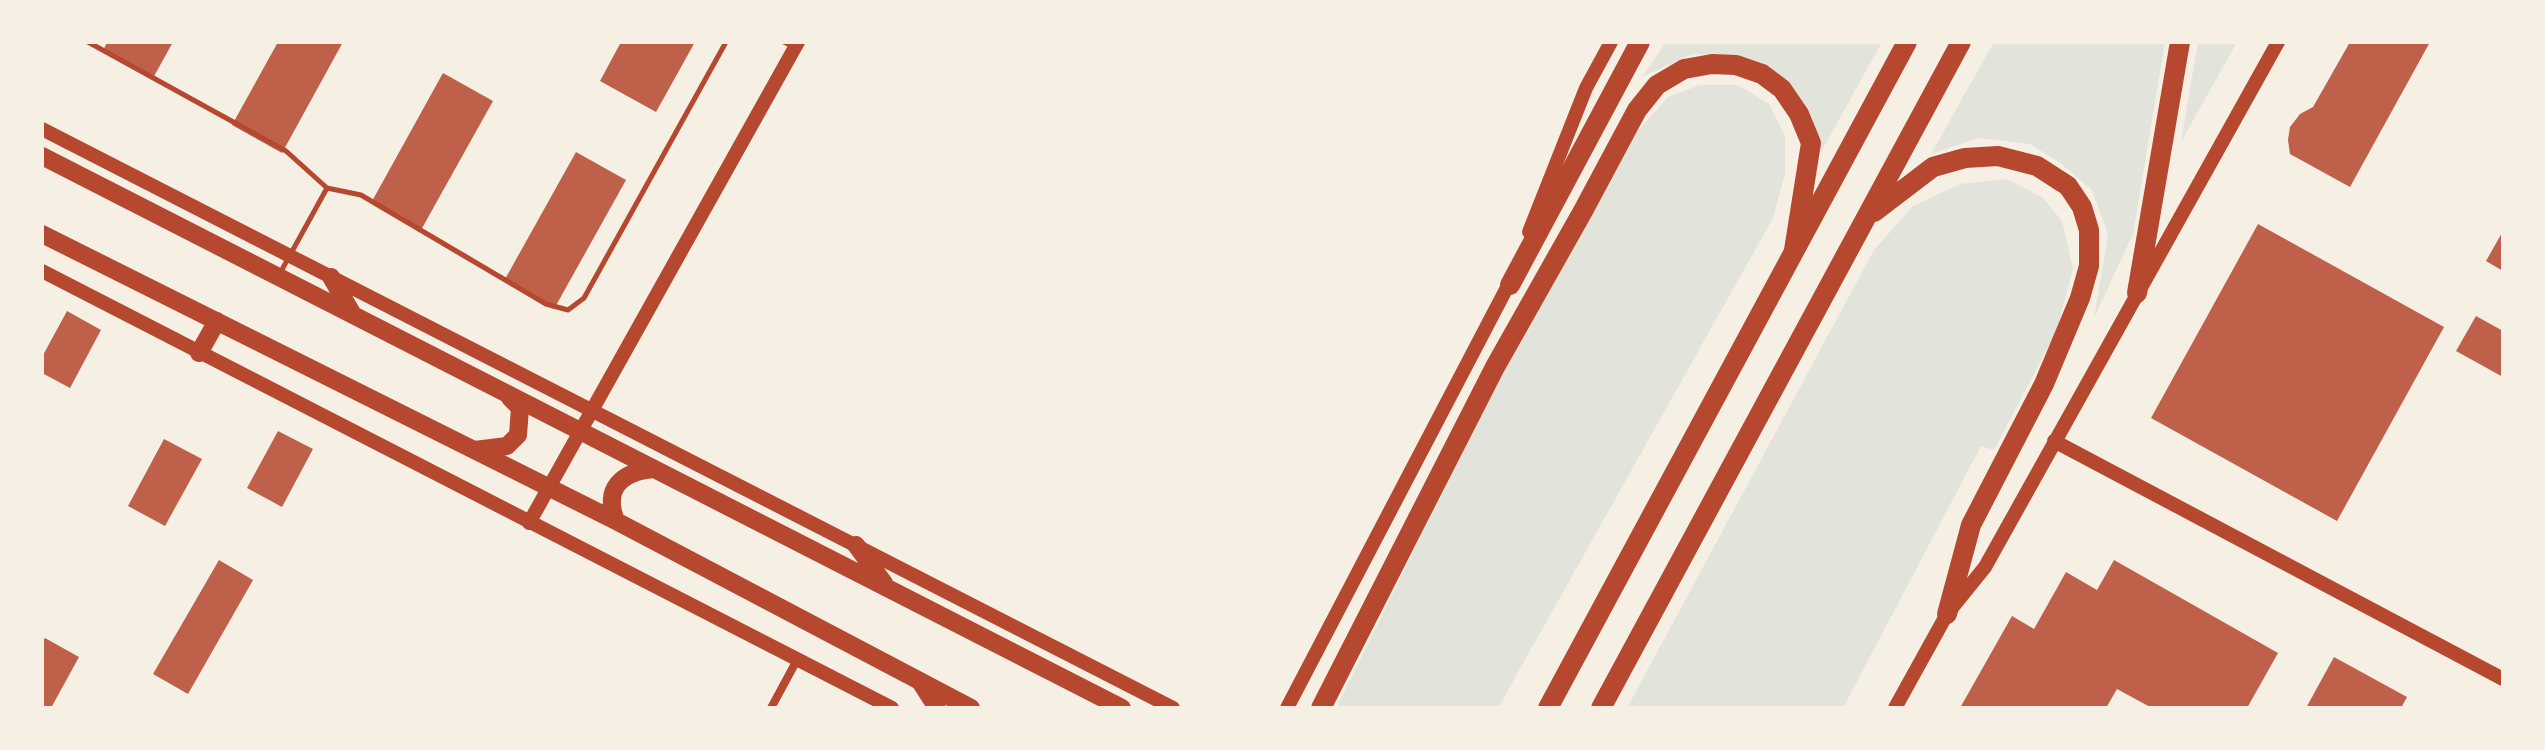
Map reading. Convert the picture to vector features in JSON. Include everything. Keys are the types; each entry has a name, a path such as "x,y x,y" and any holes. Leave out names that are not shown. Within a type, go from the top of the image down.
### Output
{"highway":[{"path":"1510,285 1640,42"},
{"path":"1548,708 1907,42"},
{"path":"1601,708 1961,42"},
{"path":"2137,293 2180,42"},
{"path":"1321,708 1495,367 1637,110 1657,85 1684,69 1712,64 1736,65 1762,74 1782,89 1799,114 1811,143 1794,250"},
{"path":"1868,217 1933,167 1965,158 1998,156 2037,166 2068,186 2082,207 2089,230 2089,266 2080,298 2044,384 1971,525 1947,614"}],"main road":[{"path":"42,156 1122,708"},
{"path":"42,234 550,487 971,708"},
{"path":"331,277 352,313"},
{"path":"199,353 217,321"},
{"path":"475,450 507,446 518,435 520,408 509,396"},
{"path":"616,521 611,499 618,483 637,471 653,469"},
{"path":"856,545 888,589"},
{"path":"919,681 937,708"}],"street":[{"path":"1287,708 1510,285 1586,88 1611,42"},
{"path":"1895,708 1947,614 1985,567 2278,42"},
{"path":"529,523 792,44"},
{"path":"42,129 1173,708"},
{"path":"42,271 892,708"},
{"path":"2054,441 2503,679"},
{"path":"771,708 797,660"}],"lane":[{"path":"88,42 286,151 327,188 361,195 546,304 568,310 584,298 726,42"},
{"path":"279,275 327,188"}],"shaded area":[{"path":"1666,42 1882,42 1821,152 1812,117 1788,80 1739,56 1692,54 1642,77"},
{"path":"1994,42 2165,42 2133,234 2094,318 2108,234 2092,190 2059,162 2030,144 1979,138 1931,154"},
{"path":"2198,42 2237,42 2181,142"},
{"path":"1700,85 1738,85 1769,104 1785,136 1785,174 1773,218 1498,708 1336,708 1491,395 1636,133 1668,97"},
{"path":"2007,179 2042,197 2062,221 2073,268 2057,330 1994,450 1981,446 1843,708 1627,708 1874,250 1913,206 1960,184"}],"building":[{"path":"107,42 173,42 153,78 103,51"},
{"path":"278,42 343,42 282,153 232,125"},
{"path":"621,42 695,42 656,112 600,81"},
{"path":"2350,42 2430,42 2350,187 2290,154 2288,140 2290,127 2300,114 2313,107"},
{"path":"443,73 493,101 421,230 371,203"},
{"path":"576,152 626,180 554,309 504,281"},
{"path":"2258,224 2444,327 2337,521 2151,418"},
{"path":"2503,231 2503,271 2486,261"},
{"path":"67,311 101,330 70,388 42,373 42,357"},
{"path":"2476,316 2503,331 2503,377 2456,351"},
{"path":"278,431 313,449 282,507 247,488"},
{"path":"164,439 202,459 165,526 128,506"},
{"path":"219,560 253,580 188,694 153,674"},
{"path":"2114,560 2278,653 2247,708 2152,708 2117,689 2106,708 1960,708 2012,616 2034,629 2066,572 2097,590"},
{"path":"45,638 79,657 51,708 42,708 42,642"},
{"path":"2334,657 2407,697 2401,708 2306,708"}]}
